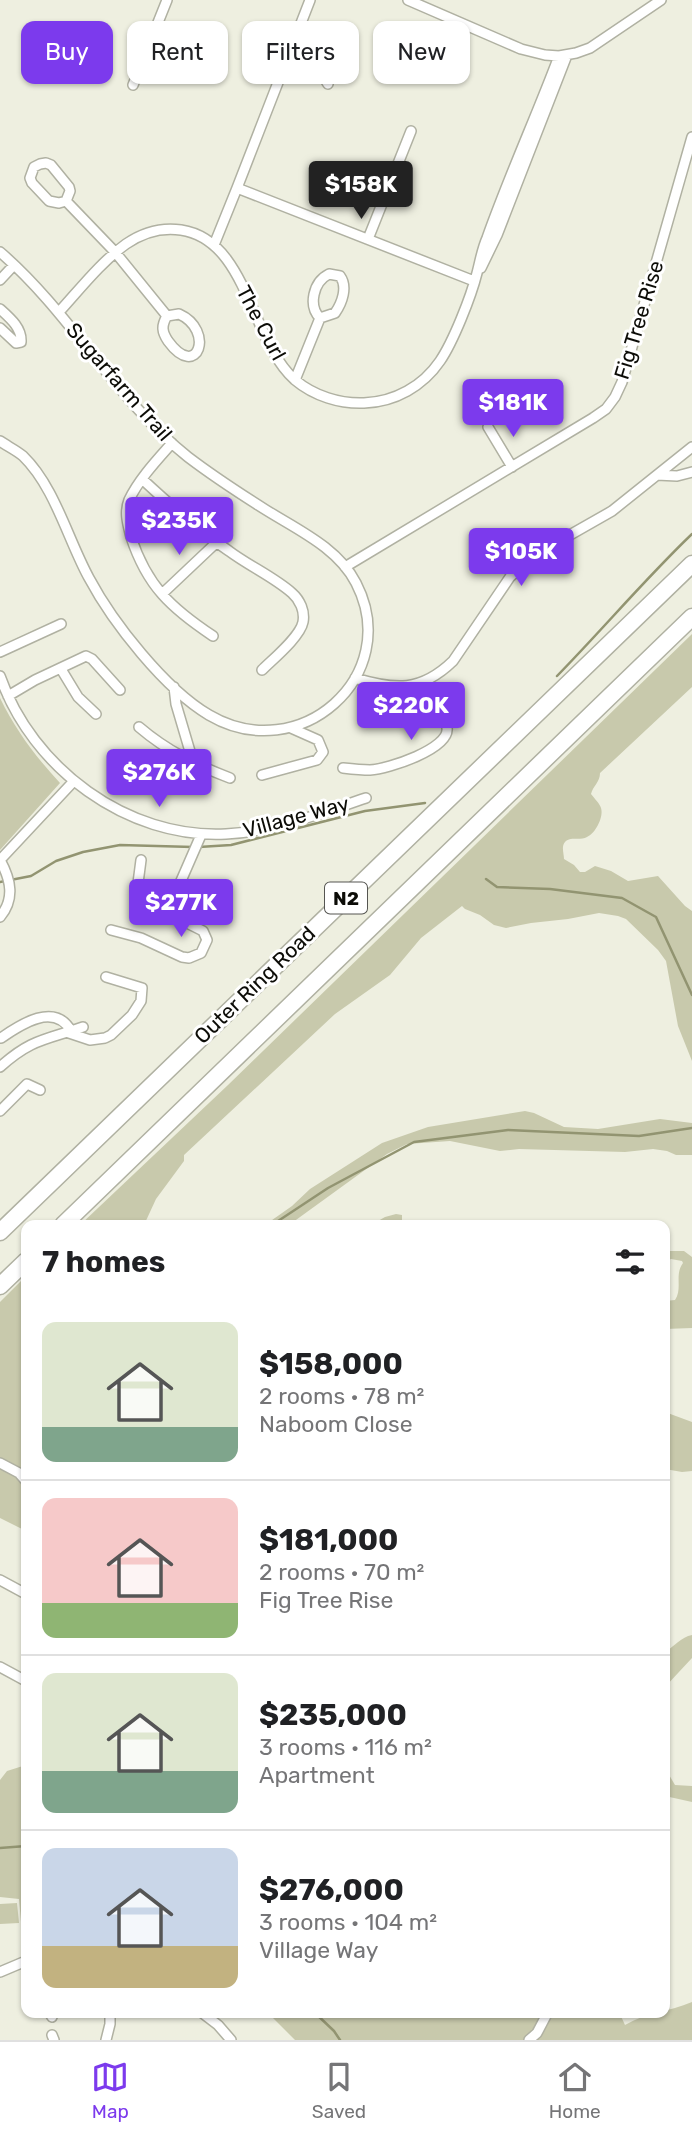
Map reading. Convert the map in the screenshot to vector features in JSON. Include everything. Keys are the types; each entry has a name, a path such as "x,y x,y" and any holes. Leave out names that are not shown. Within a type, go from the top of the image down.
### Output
{"highway":[{"name":"Outer Ring Road","path":"0,1232 692,564"},
{"name":"Outer Ring Road","path":"68,1220 692,617"},
{"path":"0,1286 21,1266"}],"street":[{"path":"133,85 167,0"},
{"path":"302,21 310,0"},
{"path":"408,0 522,49 545,55 563,55 590,48 661,0"},
{"name":"The Curl","path":"214,244 230,264 270,343 295,380 323,396 356,403 373,402 408,391 422,382 449,346 475,278 501,226 563,55"},
{"path":"59,312 115,252 143,234 164,230 189,231 214,244 277,84"},
{"path":"368,239 411,131"},
{"name":"Fig Tree Rise","path":"345,567 606,409 615,397 630,358 692,137"},
{"path":"40,164 51,165 69,187 66,201 48,201 32,183 30,178 34,167 40,164"},
{"path":"237,188 475,278"},
{"path":"66,201 115,252 167,316"},
{"name":"Sugarfarm Trail","path":"0,252 59,312 135,406 172,443 226,485 323,546 345,567 362,597 366,613 365,647 355,678 330,707 317,717 292,728 261,732 228,725 207,714 146,659 117,622 90,580 59,513 36,472 22,456 0,441"},
{"path":"0,280 14,265"},
{"path":"295,380 320,318 335,313 345,290 343,279 335,274 323,276 314,295 313,308 320,318"},
{"path":"0,309 16,326 21,334 21,342 16,343 0,328"},
{"path":"179,314 185,317 199,335 200,346 193,356 176,353 164,335 163,323 167,316 179,314"},
{"path":"488,427 512,467"},
{"path":"172,443 129,500 127,524 141,564 162,594 182,615 213,636"},
{"path":"355,678 387,686 416,684 441,672 453,661 510,577 524,564 612,511 692,447"},
{"path":"657,475 677,476 692,472"},
{"path":"142,480 217,542 299,601 303,611 303,622 299,631 262,670"},
{"path":"162,594 217,542"},
{"path":"0,652 61,624"},
{"path":"8,696 81,657 89,656 120,690"},
{"path":"61,669 78,697 96,714"},
{"name":"Village Way","path":"0,676 16,713 50,759 73,782 103,801 161,826 201,835 256,831 366,798"},
{"path":"343,768 370,770 385,767 417,755 444,740 447,733 445,719 416,684"},
{"path":"174,687 176,704 194,765"},
{"path":"139,727 158,743 194,765 230,778"},
{"path":"262,775 317,760 323,752 318,740 292,728"},
{"path":"0,917 8,906 10,897 9,879 0,860 73,782"},
{"path":"166,913 201,835"},
{"path":"141,860 138,883 141,891 174,897 203,910 209,909 214,902 216,906"},
{"path":"111,930 141,938 182,957 189,958 201,953 207,940 203,931 166,913 139,905"},
{"path":"1,1038 21,1024 50,1016 64,1020 69,1031 90,1040 105,1038 132,1015 141,1001 142,988 106,977"},
{"path":"0,1067 25,1046 83,1027"},
{"path":"0,1111 27,1084 40,1090"},
{"path":"0,1463 21,1475"},
{"path":"0,1580 21,1591"},
{"path":"0,1667 21,1678"},
{"path":"0,1972 21,1963"},
{"path":"106,2040 110,2018"},
{"path":"209,2018 232,2040"},
{"path":"529,2040 537,2033 545,2018"}],"green space":[{"path":"692,634 692,687 600,773 591,794 601,808 598,825 584,838 567,840 563,848 564,859 580,872 595,866 628,881 658,876 692,911 692,1061 678,1026 666,961 626,919 599,913 506,928 494,925 462,906 421,938 390,975 335,1014 184,1155 184,1161 156,1199 146,1220 85,1220"},
{"path":"0,698 27,743 60,783 0,850"},
{"path":"525,1111 564,1127 598,1129 660,1119 692,1123 692,1155 676,1155 653,1149 625,1152 519,1149 500,1151 450,1141 407,1144 387,1154 296,1220 272,1220 310,1189 382,1143 428,1127"},
{"path":"402,1215 402,1220 380,1220"},
{"path":"670,1251 684,1251 692,1257 692,1328 670,1329 670,1300 675,1300 677,1295 679,1272 683,1263 671,1259"},
{"path":"21,1281 21,1528 0,1518 0,1302"},
{"path":"670,1414 692,1422 692,1471 670,1470"},
{"path":"692,1635 692,1658 670,1682 670,1648"},
{"path":"21,1767 21,1922 19,1899 0,1897 0,1780 7,1771"},
{"path":"670,1776 675,1785 692,1786 692,1802 670,1797"},
{"path":"17,1903 19,1923 0,1924 0,1904"},
{"path":"692,2002 692,2040 295,2040 273,2018 622,2018 625,2025 640,2018 670,2018 670,2009"}],"waterway":[{"path":"557,676 692,534"},
{"path":"199,847 231,845 365,811 425,803"},
{"path":"0,882 31,876 56,861 83,852 120,845 193,847"},
{"path":"486,879 497,887 550,889 622,898 656,917 692,995"},
{"path":"280,1220 328,1188 414,1142 508,1130 639,1136 692,1128"},
{"path":"0,1848 21,1846"},
{"path":"320,2018 340,2040"}]}
